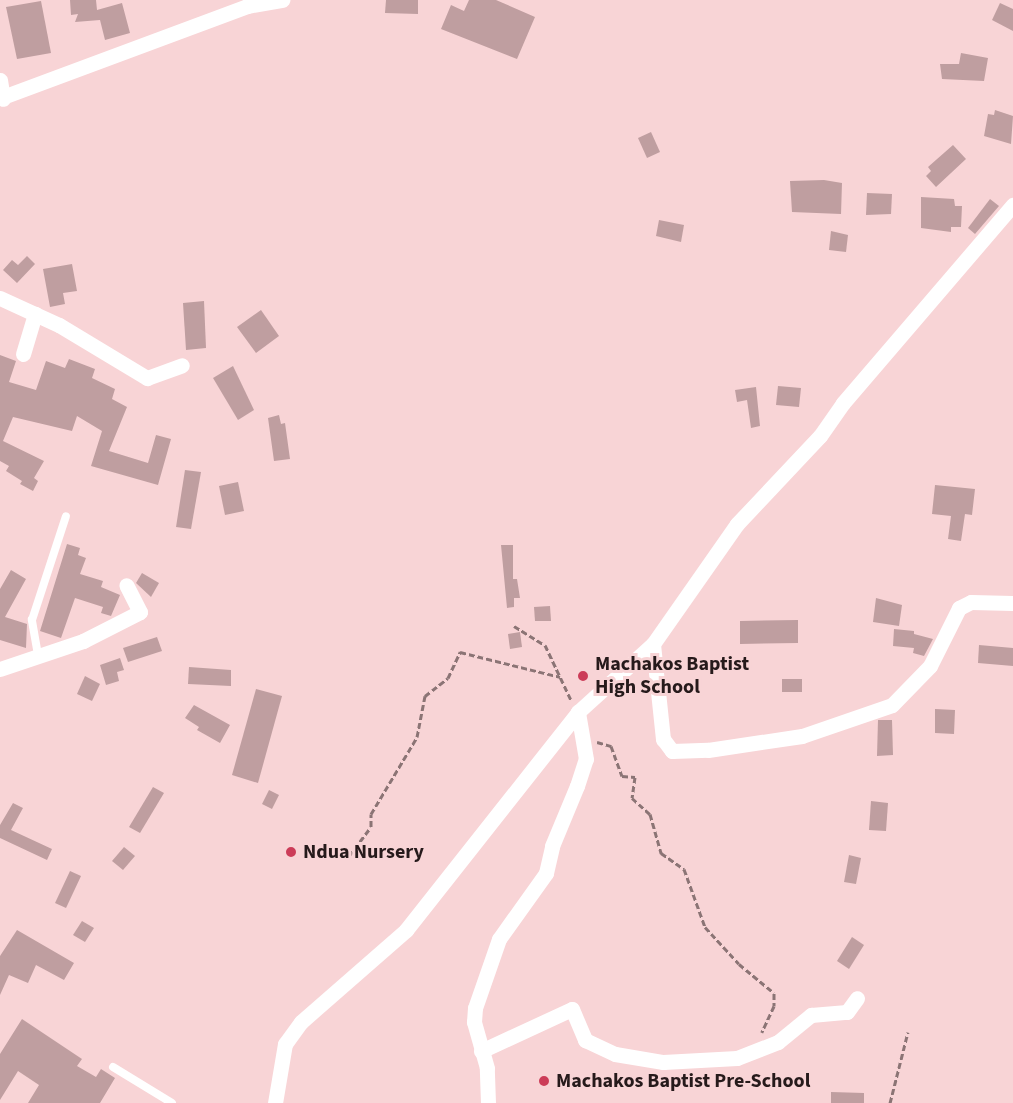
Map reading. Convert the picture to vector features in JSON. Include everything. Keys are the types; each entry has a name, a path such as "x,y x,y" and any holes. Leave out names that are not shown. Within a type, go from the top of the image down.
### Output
{"street":[{"path":"0,80 2,98 247,6 282,0"},
{"path":"275,1103 285,1044 301,1022 406,930 578,712 653,644 737,524 820,436 843,403 1013,205"},
{"path":"0,298 35,314 147,378 182,364"},
{"path":"23,354 35,314"},
{"path":"0,669 83,641 140,612 126,585"},
{"path":"653,644 663,739 672,751 708,750 802,736 892,705 930,666 959,608 971,602 1013,603"},
{"path":"488,1103 486,1068 474,1022 475,1008 500,939 546,873 586,759 578,712"},
{"path":"481,1051 572,1009 585,1040 615,1054 663,1062 737,1058 778,1042 811,1015 847,1012 857,998"}],"lane":[{"path":"38,655 33,620 66,516"},
{"path":"113,1067 172,1103"}],"path":[{"path":"514,626 538,638 578,712"},
{"path":"349,856 371,827 371,814 417,737 425,696 448,678 460,652 560,677"},
{"path":"582,746 597,741 611,746 622,776 635,777 632,798 650,814 661,853 684,869 705,927 739,964 774,993 770,1019 759,1037"},
{"path":"890,1103 908,1032"}],"building":[{"path":"70,0 96,0 97,10 122,3 130,33 105,40 100,20 75,22 78,14 71,15"},
{"path":"386,0 418,0 418,14 385,13"},
{"path":"469,0 496,0 535,17 517,59 441,29 451,5 464,11"},
{"path":"41,1 51,53 17,59 6,7"},
{"path":"1000,3 1013,9 1013,31 992,20"},
{"path":"961,53 988,58 984,81 942,79 940,64 959,64"},
{"path":"995,110 1013,116 1011,144 984,136 988,114 994,115"},
{"path":"651,132 660,152 647,158 638,138"},
{"path":"953,145 966,159 936,187 926,176 931,171 928,167"},
{"path":"824,180 842,183 841,214 792,212 790,181"},
{"path":"867,193 892,194 891,214 866,215"},
{"path":"921,197 954,199 955,206 962,206 961,227 951,227 951,232 921,228"},
{"path":"990,199 999,206 975,234 968,228"},
{"path":"659,220 684,225 681,242 656,236"},
{"path":"831,231 848,235 846,252 829,250"},
{"path":"27,256 35,264 17,283 3,270 12,260 18,265"},
{"path":"72,264 77,291 63,293 65,304 50,307 43,269"},
{"path":"204,301 206,348 186,350 183,303"},
{"path":"261,310 279,336 256,353 237,327"},
{"path":"0,355 16,361 9,382 36,390 46,361 65,368 69,359 95,369 92,378 115,389 112,399 127,407 109,451 148,463 156,435 171,439 158,485 91,466 102,431 77,416 72,431 13,417 3,441 44,461 34,478 38,481 33,491 20,484 22,481 6,471 9,466 0,461"},
{"path":"233,366 254,410 238,420 213,378"},
{"path":"778,386 801,388 799,407 776,405"},
{"path":"756,387 760,426 751,428 747,400 737,402 735,390"},
{"path":"279,415 281,424 285,423 290,459 274,461 268,418"},
{"path":"185,470 201,472 191,529 176,527"},
{"path":"238,482 244,511 225,515 219,486"},
{"path":"935,485 975,489 972,515 965,514 961,541 948,539 951,516 932,514"},
{"path":"67,544 80,548 78,555 86,558 80,574 103,581 101,587 120,595 111,616 101,613 103,607 75,598 61,638 40,631"},
{"path":"501,545 513,545 513,579 517,579 520,598 514,598 514,607 507,608"},
{"path":"11,570 26,579 5,617 27,624 26,648 0,640 0,589"},
{"path":"142,573 159,583 151,597 136,583"},
{"path":"876,598 902,605 899,626 873,622"},
{"path":"550,606 551,621 535,621 534,607"},
{"path":"798,620 798,643 740,644 740,621"},
{"path":"894,629 914,631 914,634 933,639 924,656 913,653 914,648 893,646"},
{"path":"520,632 522,647 510,649 508,634"},
{"path":"157,637 162,651 128,662 123,648"},
{"path":"979,645 1013,648 1013,666 978,663"},
{"path":"120,658 124,670 117,672 119,681 106,685 100,665"},
{"path":"189,667 231,670 231,686 188,684"},
{"path":"85,676 100,684 92,701 77,694"},
{"path":"782,679 802,679 802,692 782,692"},
{"path":"256,689 282,696 258,783 232,775"},
{"path":"194,705 230,725 220,743 197,730 199,727 185,718"},
{"path":"935,709 955,710 954,734 935,733"},
{"path":"878,720 892,720 893,755 877,756"},
{"path":"153,787 164,793 140,833 129,827"},
{"path":"269,790 279,795 272,809 262,804"},
{"path":"871,801 888,803 886,831 869,830"},
{"path":"13,803 23,808 11,830 52,849 47,860 0,838 0,825"},
{"path":"124,847 135,856 123,870 112,861"},
{"path":"849,855 861,858 856,884 844,882"},
{"path":"70,871 81,876 66,908 55,903"},
{"path":"82,921 94,928 85,942 73,935"},
{"path":"17,930 74,963 64,980 36,965 28,983 9,975 0,995 0,956"},
{"path":"852,937 864,945 849,969 837,961"},
{"path":"22,1019 82,1059 77,1066 96,1077 101,1069 115,1078 100,1103 28,1103 39,1085 18,1071 0,1100 0,1054"},
{"path":"831,1092 864,1093 864,1103 831,1103"}],"place":[{"name":"Machakos Baptist High School","path":"583,676"},
{"name":"Ndua Nursery","path":"291,852"},
{"name":"Machakos Baptist Pre-School","path":"544,1081"}]}
